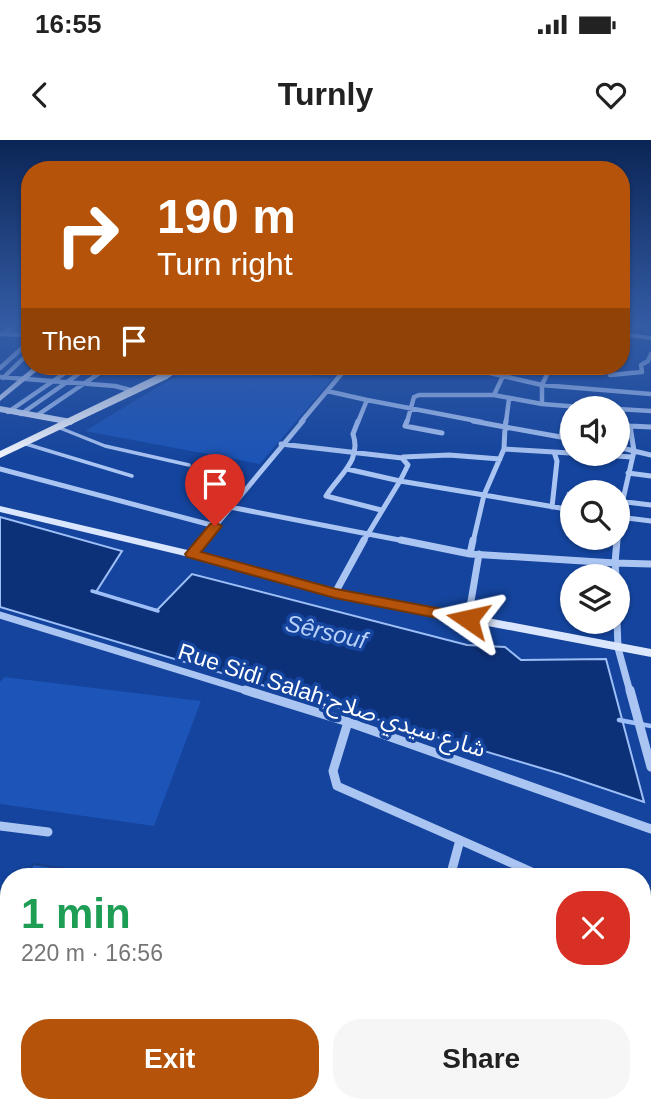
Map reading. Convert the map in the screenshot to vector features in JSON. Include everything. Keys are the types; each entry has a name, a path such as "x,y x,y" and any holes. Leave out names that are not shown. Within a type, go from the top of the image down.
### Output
{"main road":[{"path":"0,399 28,375"},
{"path":"0,455 165,375"},
{"path":"4,410 71,422"},
{"path":"0,509 192,554 335,593 651,653"}],"street":[{"path":"4,410 61,375"},
{"path":"21,414 78,375"},
{"path":"36,416 96,375"},
{"path":"192,554 340,375"},
{"path":"499,375 542,385 651,394"},
{"path":"542,404 542,385 547,375"},
{"path":"494,396 503,376"},
{"path":"1,379 25,378 84,383 134,391"},
{"path":"327,391 412,410 560,437"},
{"path":"442,433 406,427 414,397 467,393 560,405"},
{"path":"470,554 484,495 504,449 509,399"},
{"path":"367,400 353,435 358,444 358,454 326,496 381,510"},
{"path":"630,410 651,411"},
{"path":"626,480 633,454 630,426 651,427"},
{"path":"281,444 358,454 402,457 449,455 500,459"},
{"path":"504,449 651,455"},
{"path":"552,507 556,461 554,452"},
{"path":"335,593 408,465 402,457"},
{"path":"0,469 215,526"},
{"path":"346,469 560,508"},
{"path":"628,473 651,477"},
{"path":"630,502 651,505"},
{"path":"232,505 470,554 615,564 616,550"},
{"path":"630,518 651,521"},
{"path":"468,619 479,554"},
{"path":"630,564 651,564"},
{"name":"Rue Sidi Salah;شارع سيدي صلاح","path":"0,615 348,722 651,829"},
{"path":"617,634 618,648 651,767"},
{"path":"348,722 333,771 337,786 523,868"},
{"path":"0,826 48,832"},
{"path":"452,868 460,840"}],"lane":[{"path":"60,428 105,446 189,465"},
{"path":"26,444 132,476"},
{"path":"192,491 232,505"}],"shaded area":[{"path":"178,375 311,375 332,379 260,464 85,431"},
{"path":"4,677 201,701 154,826 0,804 0,682"}],"water":[{"path":"0,517 122,551 96,592 157,610 192,574 467,645 505,647 521,660 606,659 644,802 561,774 0,607"}],"building":[{"path":"33,864 59,868 31,868"}],"waterway":[{"name":"Sêrsouf","path":"92,591 158,611"},
{"name":"Sêrsouf","path":"619,720 651,726"}],"route":[{"path":"215,526 192,554 335,593 468,619"}]}
